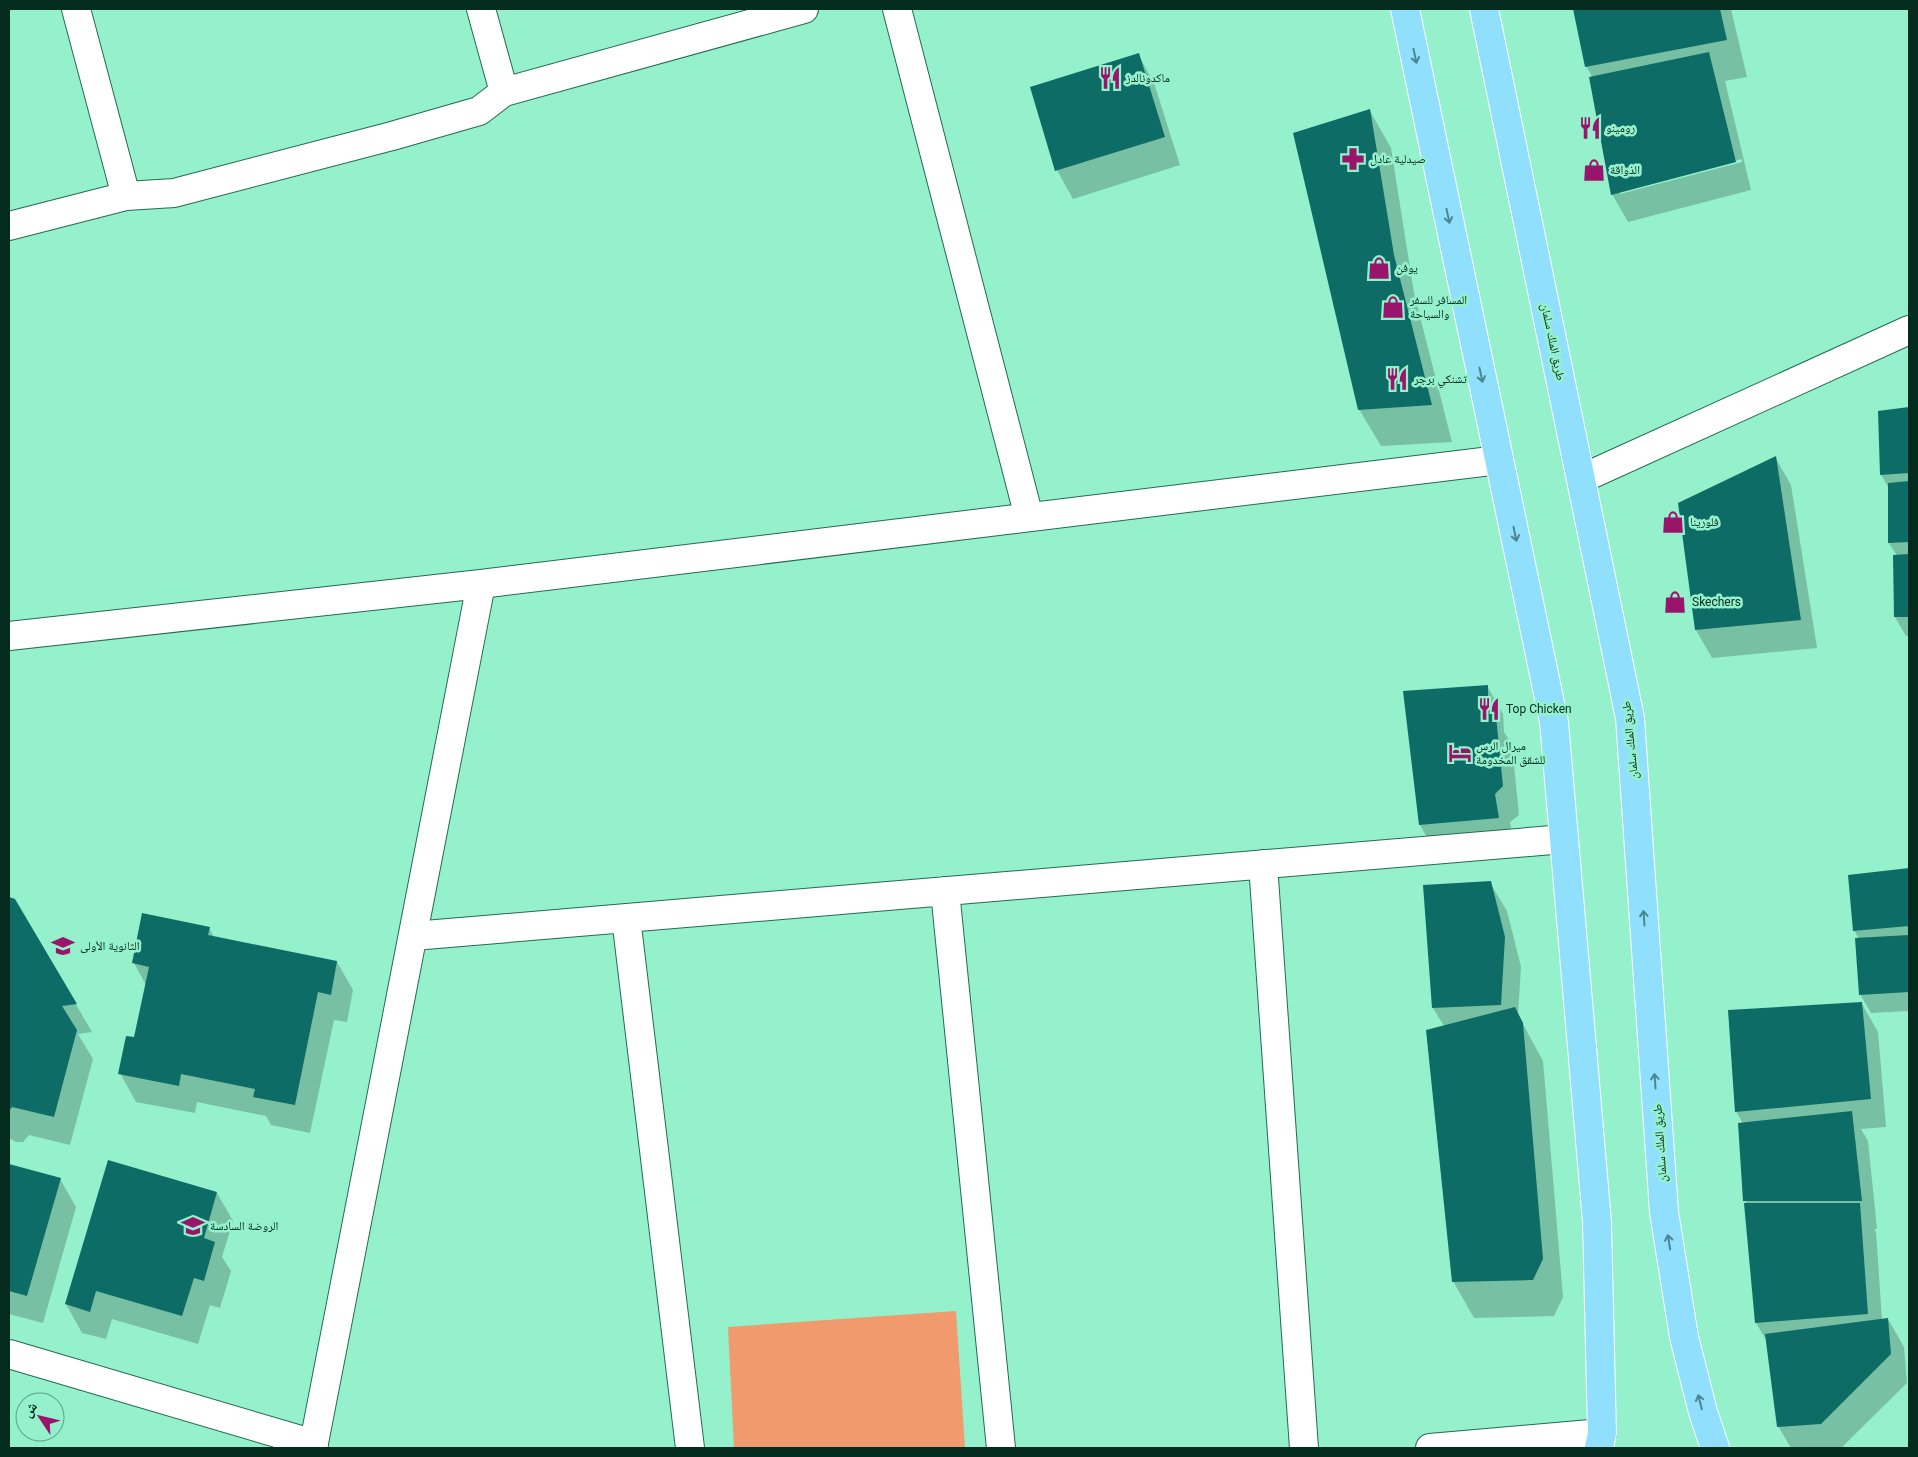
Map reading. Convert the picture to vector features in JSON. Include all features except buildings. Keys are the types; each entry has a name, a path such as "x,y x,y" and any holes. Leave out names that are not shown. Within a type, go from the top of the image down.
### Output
{"main road":[{"path":"1405,9 1554,722 1597,1222 1601,1440"},
{"name":"طريق الملك سلمان","path":"1484,9 1630,718 1664,1212 1684,1337 1703,1412 1715,1448"}],"street":[{"path":"76,9 126,196"},
{"path":"481,9 504,92"},
{"path":"9,226 126,196 174,193 392,136 479,111 504,92 804,9"},
{"path":"897,9 1029,517"},
{"path":"1581,478 1909,330"},
{"path":"9,636 481,584 1499,460"},
{"path":"9,1354 314,1446 481,584"},
{"path":"413,936 1564,839"},
{"path":"1264,864 1304,1448"},
{"path":"945,891 1001,1448"},
{"path":"626,918 690,1448"},
{"path":"1430,1448 1601,1440"}],"shaded area":[{"path":"956,1311 965,1448 734,1448 728,1327"}],"place":[{"name":"ماكدونالدز","path":"1110,78"},
{"name":"رومينو","path":"1590,128"},
{"name":"صيدلية عادل","path":"1353,159"},
{"name":"الذواقة","path":"1594,170"},
{"name":"يوفن","path":"1379,268"},
{"name":"المسافر للسفر والسياحة","path":"1393,307"},
{"name":"تشنكي برجر","path":"1397,379"},
{"name":"فلورينا","path":"1673,522"},
{"name":"Skechers","path":"1675,602"},
{"name":"Top Chicken","path":"1489,709"},
{"name":"ميرال الرس للشقق المخدومة","path":"1460,753"},
{"name":"الثانوية الأولى","path":"63,946"},
{"name":"الروضة السادسة","path":"193,1226"}]}
